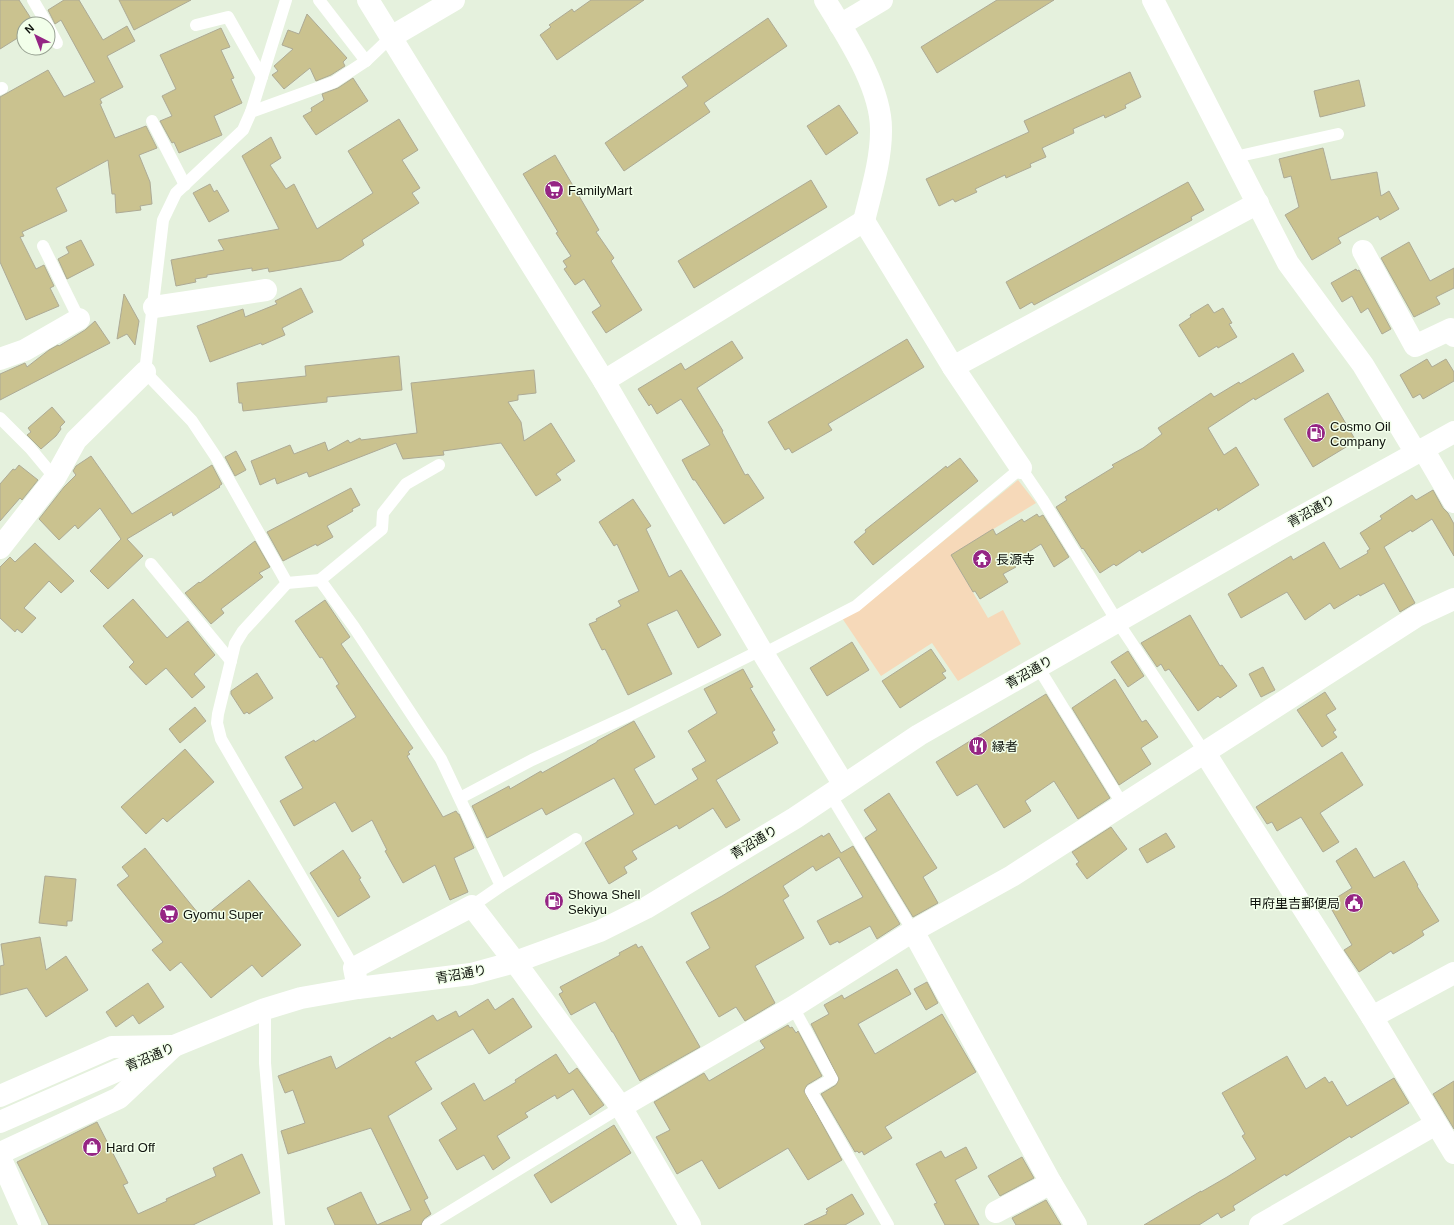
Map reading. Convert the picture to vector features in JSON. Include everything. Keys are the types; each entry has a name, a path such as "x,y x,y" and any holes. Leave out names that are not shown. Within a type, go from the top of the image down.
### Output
{"street":[{"path":"368,0 604,381 762,652 837,790"},
{"path":"391,37 454,0"},
{"path":"825,0 868,75 880,112 881,131 879,150 864,221 952,367 1021,468"},
{"path":"840,25 882,0"},
{"path":"1153,0 1288,262 1363,365 1454,502"},
{"path":"952,367 1258,203"},
{"path":"604,381 864,221"},
{"path":"1362,251 1415,346 1451,329 1454,336"},
{"path":"154,307 266,290"},
{"path":"0,359 25,350 79,319"},
{"path":"0,548 55,478 76,440 145,372"},
{"name":"青沼通り","path":"0,1122 174,1046 265,1009 356,978 470,974 515,962 600,931 646,908 795,818 919,735 1117,621 1454,432"},
{"path":"621,1107 793,1007 913,931 1012,876 1417,616 1454,599"},
{"path":"1205,753 1372,1017 1454,1153"},
{"path":"356,978 472,906 621,1107 690,1225"},
{"path":"913,931 1051,1183 1076,1225"},
{"path":"1372,1017 1454,973"},
{"path":"0,1096 112,1046 174,1046"},
{"path":"0,1153 119,1098 174,1046"},
{"path":"1260,1225 1436,1124"},
{"path":"0,1157 30,1225"},
{"path":"996,1212 1051,1183"}],"lane":[{"path":"33,0 42,16"},
{"path":"286,0 251,112 243,130 176,193 163,220 154,307 145,372 192,421 216,457 287,584"},
{"path":"319,0 366,61"},
{"path":"196,25 228,17 262,77"},
{"path":"251,112 334,82 366,61 391,37"},
{"path":"152,121 184,185"},
{"path":"1235,157 1338,134"},
{"path":"43,246 79,319"},
{"path":"0,418 30,448 55,478"},
{"path":"356,978 221,739 217,723 218,714 235,644 243,631 287,584 320,580 382,529 383,512 406,484 438,464"},
{"path":"460,798 532,760 630,715 856,606 1021,468 1042,499 1117,621 1205,753"},
{"path":"151,564 231,661"},
{"path":"320,580 354,627 441,759 502,886"},
{"path":"1038,667 1123,804"},
{"path":"837,790 913,931"},
{"path":"472,906 576,839"},
{"path":"793,1007 832,1079 811,1091 888,1225"},
{"path":"265,1009 265,1063 279,1225"},
{"path":"428,1225 621,1107"}],"shaded area":[{"path":"1018,480 1036,503 951,555 988,618 1003,610 1021,644 958,681 932,643 881,676 842,618 859,610"}],"building":[{"path":"0,0 19,0 29,16 16,16 16,39 0,49"},
{"path":"64,0 79,0 103,40 127,26 135,41 107,56 123,87 100,99 102,103 100,104 115,138 146,126 157,148 139,155 150,182 152,204 140,206 141,210 116,213 115,194 112,194 108,160 56,188 67,211 22,232 24,236 20,237 36,269 44,265 54,286 50,288 59,306 26,320 0,262 0,97 48,70 64,97 95,82 61,20 56,23 56,16 51,16 48,10"},
{"path":"119,0 191,0 134,30"},
{"path":"591,0 644,0 557,60 540,35 551,27 549,25 572,9 574,12"},
{"path":"997,0 1054,0 937,73 921,47"},
{"path":"307,14 347,58 343,62 345,66 331,75 316,81 310,68 284,89 272,75 278,71 274,66 293,49 282,45 288,30 299,34"},
{"path":"768,18 787,46 704,103 710,112 624,171 605,143 688,86 682,77"},
{"path":"221,28 230,47 221,50 234,78 231,79 242,103 214,116 222,135 179,153 174,142 172,143 160,121 172,116 162,96 176,89 160,55"},
{"path":"1130,72 1141,97 1125,105 1126,108 1105,118 1104,115 1073,129 1074,133 1042,148 1046,157 1030,164 1031,167 1006,178 1005,175 975,189 977,192 955,202 953,199 939,206 926,179 1029,132 1024,121"},
{"path":"353,78 368,101 316,135 303,116 312,111 311,108 324,100 322,94 338,88"},
{"path":"1359,80 1365,106 1320,117 1314,91"},
{"path":"839,105 858,133 826,155 807,126"},
{"path":"399,119 418,150 402,160 420,188 412,193 419,203 362,240 364,245 341,260 269,272 268,268 252,271 252,268 207,275 207,277 195,279 196,282 176,286 171,260 224,250 218,240 279,229 242,156 271,137 281,158 270,165 286,189 294,184 317,229 373,193 348,151"},
{"path":"1323,148 1331,180 1377,172 1381,196 1389,191 1399,209 1380,220 1378,216 1338,238 1341,243 1312,260 1285,215 1299,207 1291,176 1284,178 1279,159"},
{"path":"555,155 599,230 596,232 614,258 611,261 642,310 606,333 592,312 601,306 584,279 575,285 564,269 567,267 563,261 571,256 556,233 558,232 523,174"},
{"path":"811,180 827,207 694,288 678,261"},
{"path":"1188,182 1204,210 1191,217 1192,220 1034,305 1032,302 1020,309 1006,282"},
{"path":"210,184 214,192 217,190 229,211 209,222 193,193"},
{"path":"81,240 94,265 67,279 58,259 69,253 66,247"},
{"path":"1409,242 1430,281 1454,268 1454,288 1436,297 1440,304 1414,317 1381,258"},
{"path":"1356,269 1357,271 1359,270 1391,329 1382,334 1368,308 1361,313 1352,296 1342,302 1331,283"},
{"path":"301,288 313,312 282,328 285,335 262,345 261,343 210,362 197,326 243,309 245,317 277,304 275,301"},
{"path":"124,294 139,321 135,345 127,334 117,339"},
{"path":"1208,304 1214,313 1223,308 1232,323 1229,324 1237,337 1218,348 1217,346 1199,357 1179,325 1191,317 1190,315"},
{"path":"95,321 110,343 0,400 0,374 25,363 27,367 49,350 58,345 59,346 85,330"},
{"path":"907,339 924,367 828,424 832,430 792,453 789,448 785,450 768,422"},
{"path":"732,341 743,358 697,388 723,431 722,432 745,475 748,474 764,498 724,524 695,480 693,480 682,460 710,445 681,399 657,414 651,404 649,406 638,389 681,363 685,370"},
{"path":"1293,353 1304,371 1255,400 1254,398 1208,428 1224,455 1236,447 1259,485 1218,511 1217,508 1142,553 1140,550 1116,566 1114,564 1100,573 1083,548 1082,549 1056,507 1067,500 1065,497 1114,467 1112,465 1143,448 1162,434 1158,428 1211,393 1214,397 1239,382 1240,384"},
{"path":"399,356 402,390 327,397 327,402 243,411 242,403 239,403 237,383 306,376 305,366"},
{"path":"1427,359 1432,367 1446,359 1454,372 1454,381 1423,399 1420,394 1413,398 1400,375"},
{"path":"534,370 536,393 518,395 518,400 508,402 521,422 524,441 551,423 575,461 556,474 561,480 536,496 501,443 443,451 444,455 403,459 396,443 309,477 307,472 277,484 275,478 260,485 251,461 290,445 294,454 325,442 328,451 348,440 350,443 360,438 361,440 417,433 411,383"},
{"path":"1328,393 1356,441 1313,467 1284,419"},
{"path":"52,407 65,422 60,427 61,429 56,436 41,449 27,435 31,432 28,428"},
{"path":"236,451 246,470 235,476 225,457"},
{"path":"91,456 132,514 212,465 222,484 219,486 220,487 173,516 172,512 127,539 143,556 108,589 90,571 121,539 100,508 78,529 75,525 59,540 39,519 64,487 76,475 73,471 76,466"},
{"path":"960,458 978,481 873,565 854,542 866,532 865,530 946,466 947,468"},
{"path":"19,465 38,480 22,500 20,498 0,521 0,484 13,469 15,470"},
{"path":"351,488 360,505 352,509 353,511 327,526 333,537 283,561 267,532"},
{"path":"1433,490 1454,524 1454,556 1432,519 1384,547 1415,603 1400,612 1384,583 1360,596 1359,594 1334,609 1330,603 1305,620 1287,592 1241,618 1228,594 1291,556 1293,560 1324,542 1340,569 1368,553 1367,551 1370,549 1360,533 1382,519 1380,516 1412,495 1416,500"},
{"path":"633,499 651,526 646,529 669,577 681,570 721,635 698,648 677,610 647,624 672,674 628,695 605,649 602,650 589,624 597,621 596,619 621,606 618,601 639,591 617,544 614,546 599,522"},
{"path":"1037,514 1039,517 1043,515 1069,557 1054,567 1041,544 1013,562 1016,567 1003,574 1008,582 980,599 975,591 973,592 951,555 993,529 996,535 1022,519 1024,522"},
{"path":"255,541 270,567 259,573 263,577 221,609 224,613 211,624 185,593"},
{"path":"35,543 74,581 61,593 49,581 24,608 36,618 22,633 17,629 15,632 0,618 0,567 10,557 15,562"},
{"path":"133,599 167,638 188,621 215,655 194,674 205,687 192,698 166,668 146,685 129,667 134,662 103,626"},
{"path":"325,600 350,637 341,644 413,748 408,752 410,754 407,756 443,817 456,811 459,814 474,848 454,858 468,892 450,900 435,865 403,883 385,851 387,850 372,820 352,832 335,802 294,826 280,801 303,788 285,757 314,740 315,742 356,717 336,686 339,684 322,657 320,658 295,621"},
{"path":"1190,615 1220,666 1222,665 1237,686 1220,698 1218,696 1198,711 1169,669 1165,671 1161,664 1157,667 1141,643"},
{"path":"852,642 869,670 827,696 810,668"},
{"path":"931,649 946,671 942,673 946,678 900,708 882,681"},
{"path":"1128,651 1144,676 1128,687 1111,662"},
{"path":"1263,667 1275,690 1261,697 1249,674"},
{"path":"743,669 753,687 750,688 775,730 772,732 778,743 716,780 740,820 726,828 713,808 679,829 677,825 632,851 637,859 624,867 627,873 609,884 585,843 634,814 614,778 546,815 542,808 487,838 472,806 509,786 510,789 541,771 542,773 634,721 655,757 634,769 655,805 698,779 692,769 706,761 688,731 717,713 704,689"},
{"path":"257,673 273,698 249,714 247,712 244,714 231,694 231,691"},
{"path":"1115,679 1142,722 1146,720 1158,737 1141,748 1151,764 1119,785 1072,708"},
{"path":"1325,692 1336,709 1326,715 1336,730 1333,732 1337,737 1322,747 1297,710"},
{"path":"1046,694 1110,798 1078,819 1054,781 1025,801 1031,811 1004,828 977,784 957,796 936,762"},
{"path":"195,707 206,721 180,743 169,729"},
{"path":"185,749 214,782 167,822 163,818 146,834 121,807"},
{"path":"1342,752 1363,785 1320,813 1339,842 1323,852 1301,817 1277,831 1272,822 1267,824 1256,807"},
{"path":"889,793 937,868 923,877 938,903 913,917 865,838 877,830 864,810"},
{"path":"1111,827 1127,849 1087,879 1076,864 1079,862 1072,852"},
{"path":"829,833 841,853 853,846 900,924 877,939 870,926 839,943 838,941 830,945 817,921 863,897 839,857 816,871 813,866 783,886 789,896 783,900 804,938 755,966 775,1003 745,1021 736,1007 719,1017 686,962 710,948 691,913 722,896 822,835 823,837"},
{"path":"1166,833 1175,847 1147,863 1139,849"},
{"path":"145,848 202,918 249,880 301,945 262,977 252,965 211,998 181,962 170,971 152,950 163,942 117,885 129,876 122,867"},
{"path":"1356,848 1374,878 1404,861 1418,885 1417,886 1439,921 1422,931 1424,935 1410,944 1393,954 1391,951 1359,972 1344,950 1352,945 1328,903 1352,888 1336,861"},
{"path":"343,850 361,878 359,879 370,897 338,917 310,873"},
{"path":"45,876 76,879 72,921 67,921 67,926 39,923"},
{"path":"40,937 46,970 66,956 88,990 46,1017 27,988 0,995 0,966 4,965 1,944"},
{"path":"636,944 638,948 642,946 700,1047 640,1081 595,1002 571,1015 559,994 563,992 560,987 620,955 619,953"},
{"path":"897,969 911,994 858,1024 875,1054 942,1014 976,1072 885,1127 892,1138 864,1155 862,1151 859,1153 857,1151 855,1152 821,1094 836,1085 839,1079 811,1024 829,1014 824,1005 842,995 844,999"},
{"path":"927,982 938,1003 926,1010 914,989"},
{"path":"148,983 164,1007 139,1024 133,1015 116,1027 106,1012"},
{"path":"513,998 532,1027 489,1054 473,1029 415,1062 432,1089 388,1116 428,1198 424,1200 431,1214 424,1219 421,1225 377,1225 411,1210 371,1128 288,1154 281,1131 305,1123 293,1090 285,1093 278,1076 331,1056 336,1069 390,1037 391,1039 433,1015 437,1021 456,1011 459,1017 488,999 495,1010"},
{"path":"788,1025 790,1028 792,1027 796,1033 798,1031 822,1076 807,1085 804,1091 842,1160 808,1180 788,1148 719,1189 702,1160 677,1174 656,1137 670,1130 654,1102 704,1073 709,1081 765,1048 760,1041"},
{"path":"556,1054 569,1074 577,1068 604,1105 590,1115 573,1089 557,1099 555,1095 525,1113 528,1117 497,1136 510,1158 493,1170 484,1155 457,1170 439,1140 457,1129 441,1103 474,1083 484,1101 516,1082 515,1080"},
{"path":"1287,1056 1306,1089 1325,1077 1329,1083 1332,1081 1347,1106 1394,1078 1409,1103 1351,1138 1350,1136 1286,1176 1285,1174 1233,1206 1235,1210 1221,1218 1218,1213 1199,1225 1144,1225 1256,1159 1242,1136 1245,1134 1222,1093"},
{"path":"1454,1081 1454,1129 1433,1094"},
{"path":"97,1122 128,1183 123,1185 138,1214 167,1201 166,1199 216,1176 213,1168 242,1154 260,1193 193,1225 49,1225 17,1162"},
{"path":"614,1125 631,1153 551,1203 534,1175"},
{"path":"966,1147 977,1168 955,1180 979,1225 945,1225 934,1204 937,1203 916,1164 941,1151 945,1158"},
{"path":"1022,1157 1034,1178 1000,1196 988,1176"},
{"path":"361,1192 377,1225 335,1225 327,1208"},
{"path":"852,1194 864,1214 845,1225 804,1225 827,1214 826,1212 828,1211 826,1209"},
{"path":"1046,1200 1061,1225 1016,1225 1012,1218"}],"place":[{"name":"FamilyMart","path":"554,190"},
{"name":"Cosmo Oil Company","path":"1316,433"},
{"name":"長源寺","path":"982,559"},
{"name":"縁者","path":"978,746"},
{"name":"Showa Shell Sekiyu","path":"554,901"},
{"name":"甲府里吉郵便局","path":"1354,903"},
{"name":"Gyomu Super","path":"169,914"},
{"name":"Hard Off","path":"92,1147"}]}
